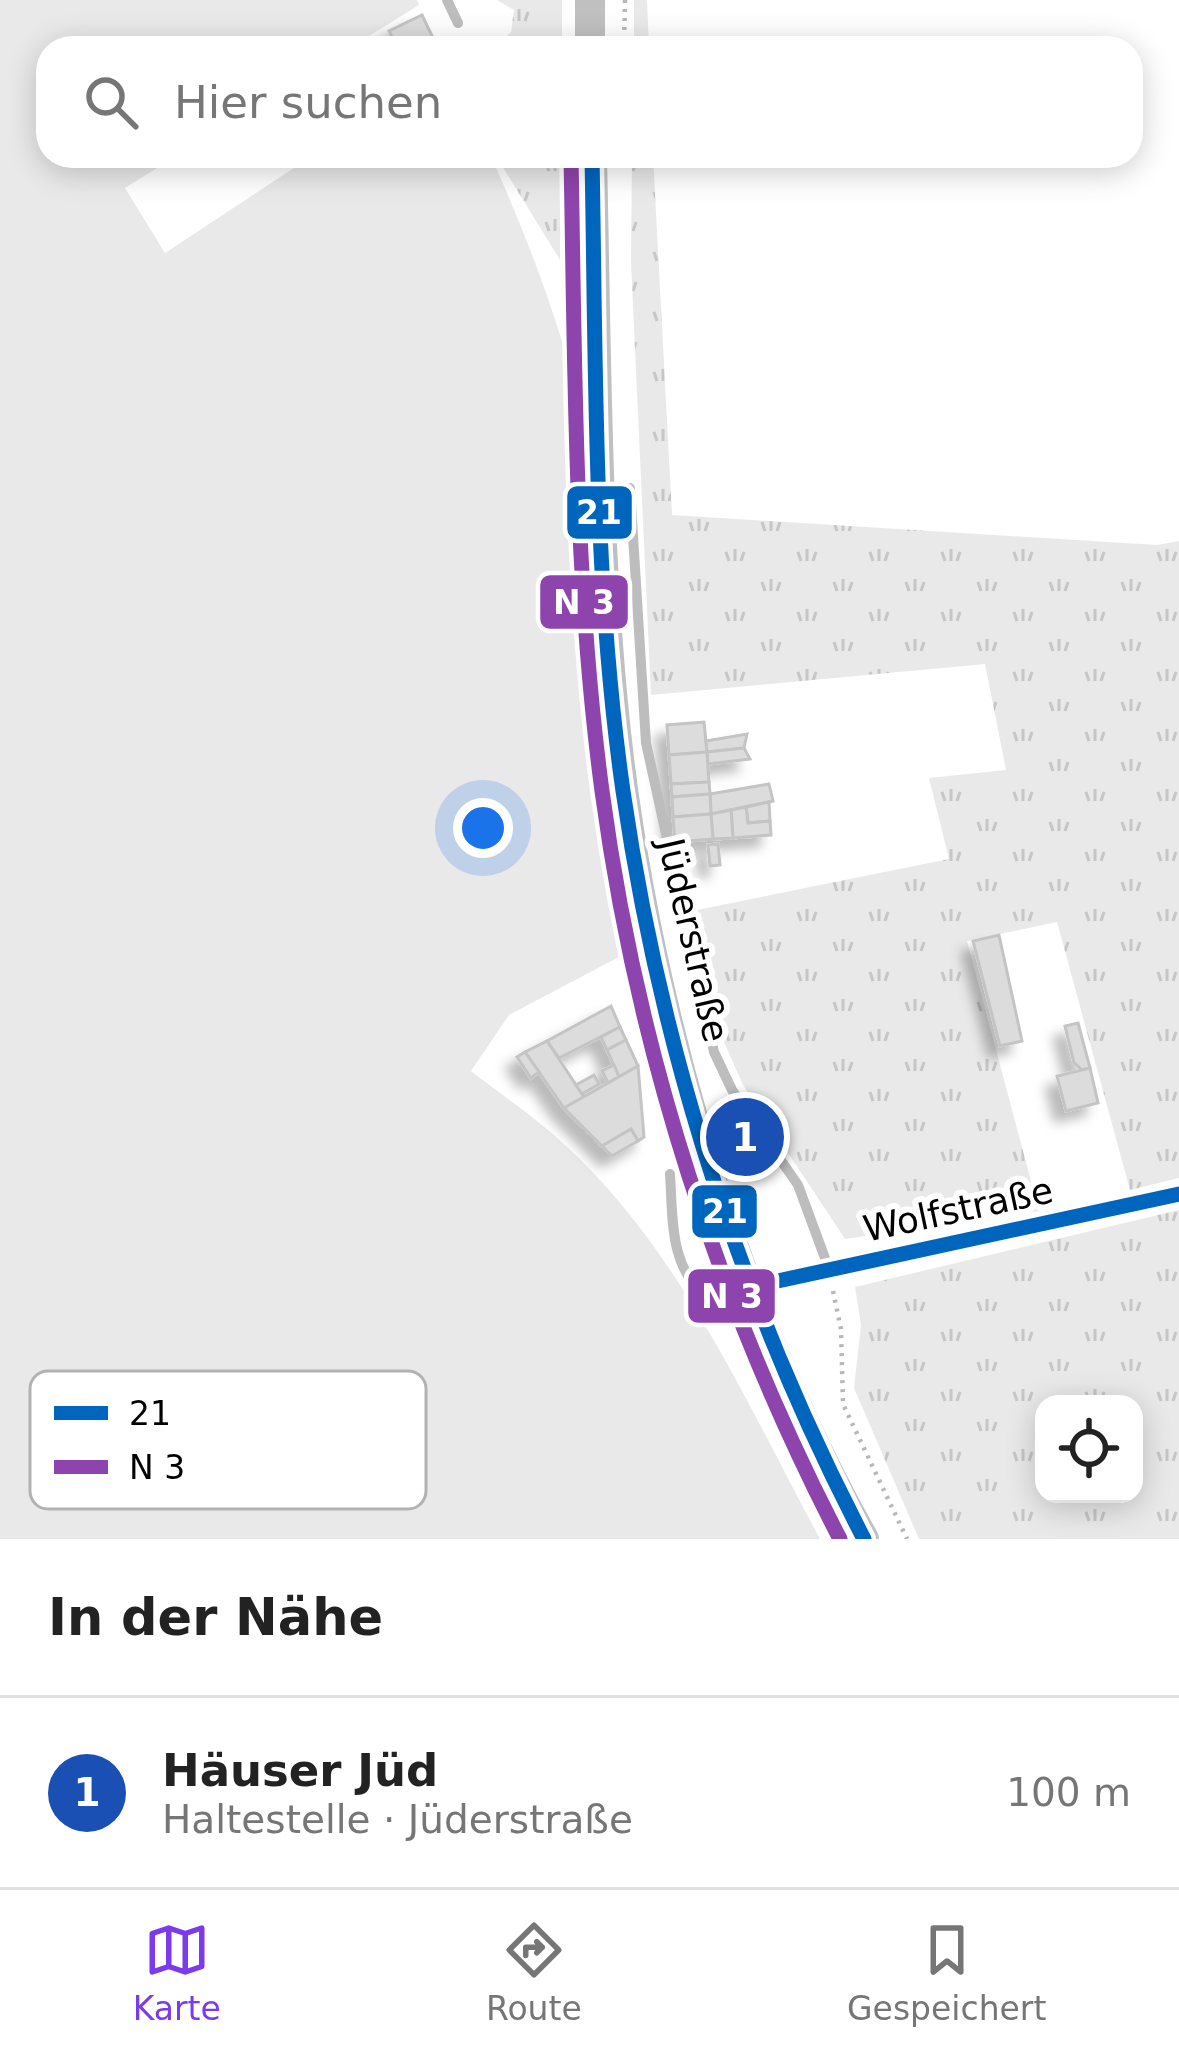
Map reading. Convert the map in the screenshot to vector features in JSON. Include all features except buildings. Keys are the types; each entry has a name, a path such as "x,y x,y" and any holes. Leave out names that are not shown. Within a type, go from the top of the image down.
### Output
{"main road":[{"path":"590,0 590,36"},
{"name":"Jüderstraße","path":"592,168 598,472 611,684 630,835 651,940 697,1119 750,1287 808,1430 864,1539"}],"street":[{"name":"Wolfstraße","path":"750,1287 1179,1194"}],"lane":[{"path":"447,0 458,23"},
{"path":"630,488 646,743 714,1052 731,1090 799,1185 829,1270"},
{"path":"670,1174 674,1242 691,1285 708,1298 750,1287"}],"path":[{"path":"624,36 625,0"},
{"path":"829,1270 841,1329 842,1404 907,1539"}],"green space":[{"path":"0,0 417,0 419,5 369,36 36,36 36,168 157,168 125,188 165,253 294,168 496,168 549,300 589,450 613,637 632,950 509,1015 471,1071 565,1145 643,1232 738,1383 820,1539 0,1539"},
{"path":"497,0 562,0 562,36 507,36 514,10"},
{"path":"634,0 647,0 648,36 634,36"},
{"path":"503,168 561,168 560,260"},
{"path":"632,168 654,168 672,515 1157,545 1179,541 1179,1178 1130,1190 1057,922 967,941 1039,1211 845,1239 743,1085 720,1033 687,912 949,859 929,778 1006,770 985,664 651,695 631,262"},
{"path":"1179,1210 1179,1539 919,1539 854,1388 861,1325 855,1287"}],"transit line":[{"path":"571,168 586,633 617,888 661,1081 689,1175 757,1360 840,1539"},
{"name":"21","path":"592,168 606,633 639,889 684,1081 744,1268 780,1360 864,1539"},
{"name":"21","path":"750,1287 1179,1194"}],"place":[{"name":"Häuser Jüd","path":"745,1137"}]}
